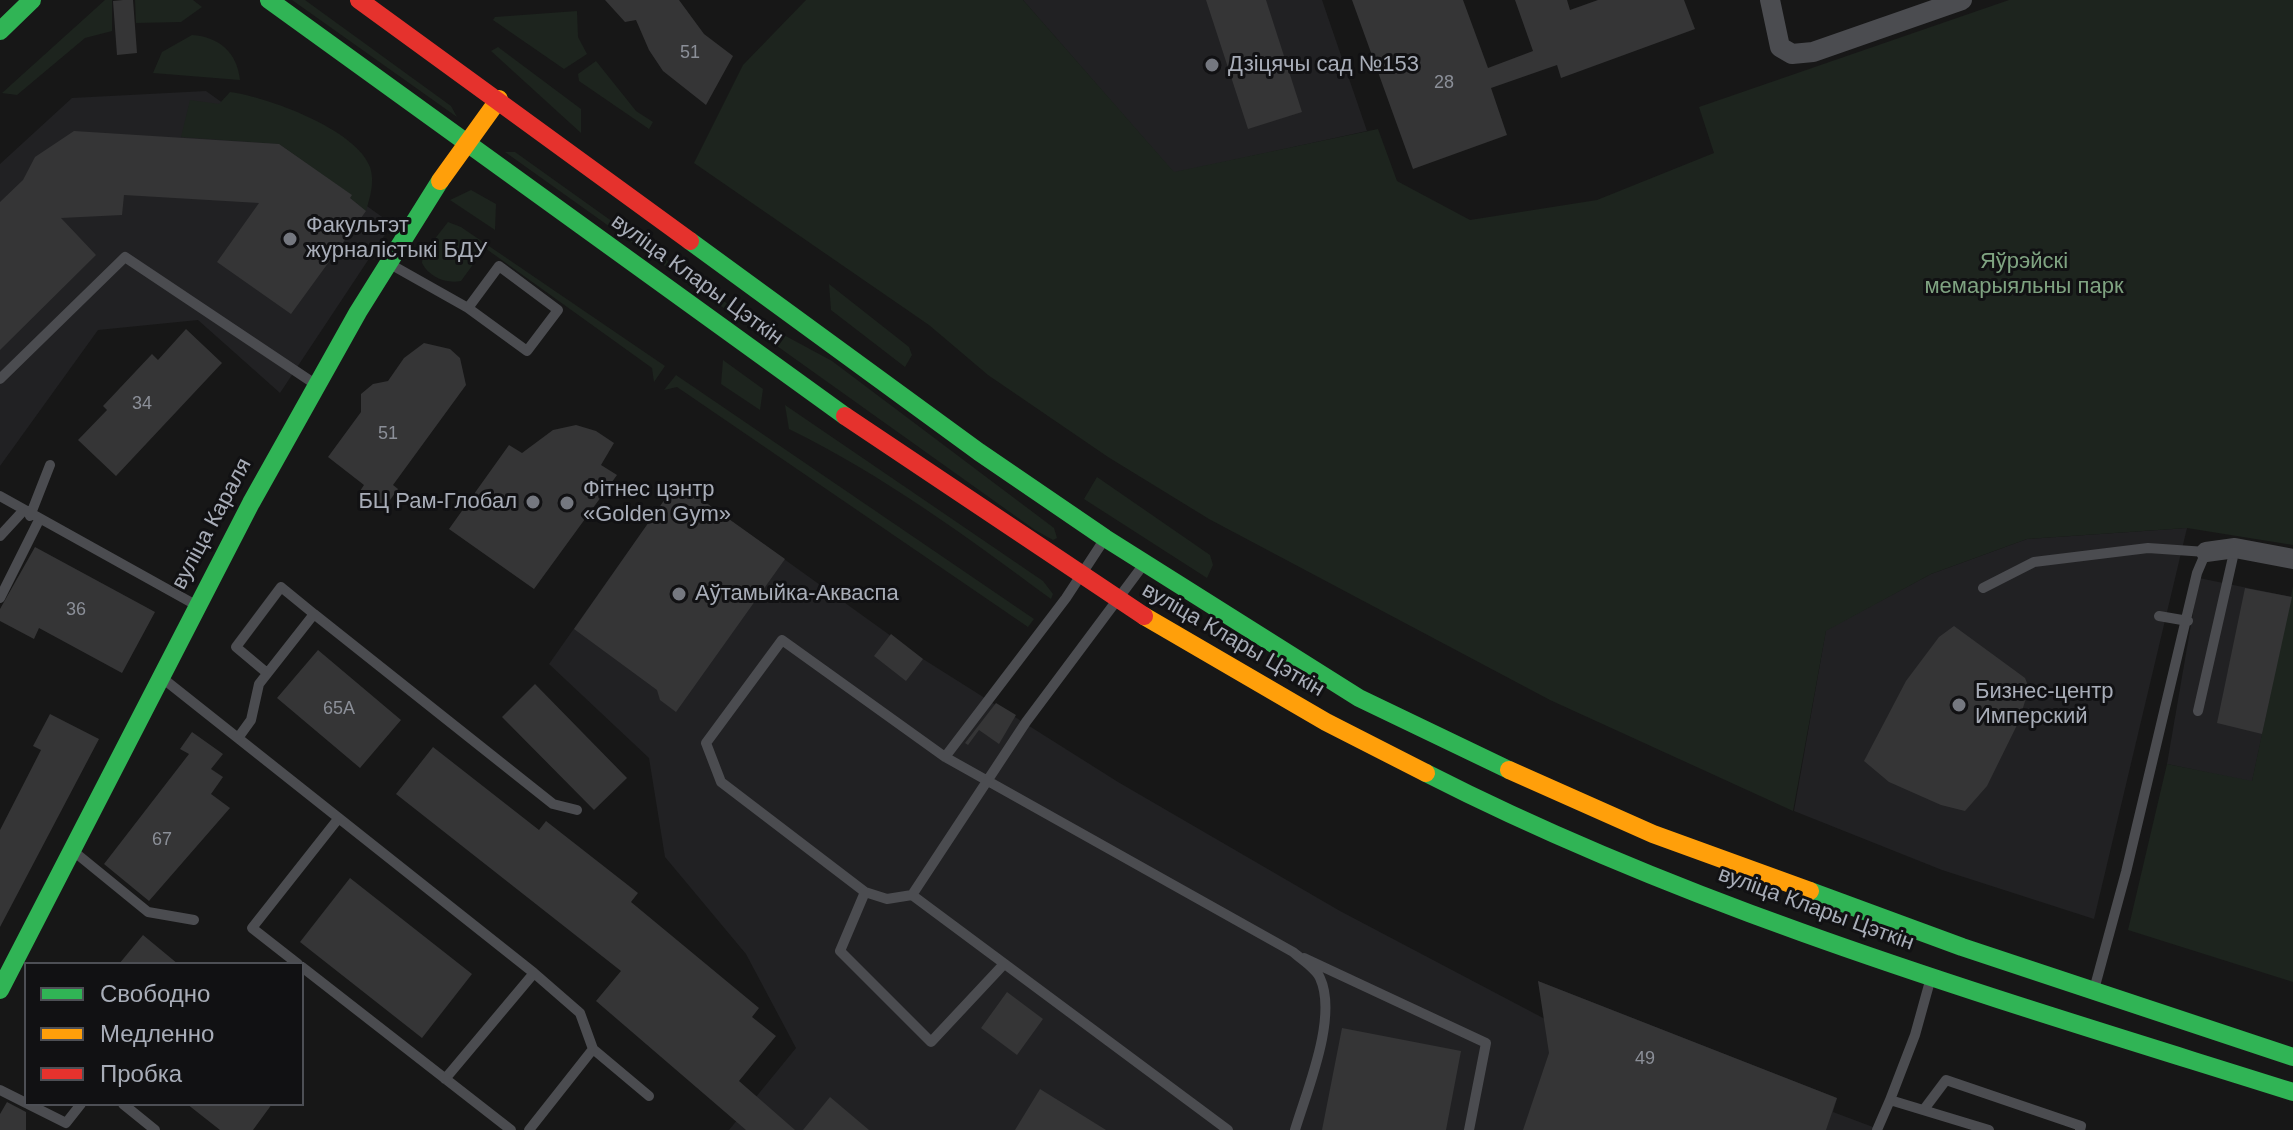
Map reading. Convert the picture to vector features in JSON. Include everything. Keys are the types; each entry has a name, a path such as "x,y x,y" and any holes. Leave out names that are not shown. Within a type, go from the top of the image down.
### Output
{"main road":[{"path":"0,31 32,0"},
{"name":"вуліца Клары Цэткін","path":"269,0 790,377 1080,575 1327,722 1504,811 1725,902 1931,976 2293,1092"},
{"name":"вуліца Клары Цэткін","path":"359,0 499,99 979,452 1105,538 1359,698 1517,774 1653,834 2093,992 2293,1057"},
{"name":"вуліца Караля","path":"0,990 196,604 317,385 429,197 499,99"}],"street":[{"path":"1770,0 1780,47 1792,54 1813,52 1962,0"},
{"path":"2206,552 2235,548 2293,559"}],"lane":[{"path":"0,379 125,257 317,385"},
{"path":"388,263 468,308 527,351 558,310 499,266 468,308"},
{"path":"0,598 50,465"},
{"path":"0,496 30,516 196,604"},
{"path":"0,536 30,516"},
{"path":"945,757 1105,538"},
{"path":"1983,588 2034,562 2148,548 2206,552 2197,573 2188,621 2093,992"},
{"path":"2198,711 2235,548"},
{"path":"912,895 1026,722 1145,563"},
{"path":"267,673 236,647 281,587 553,804 577,810"},
{"path":"238,738 251,720 259,684 314,614"},
{"path":"2159,616 2188,621"},
{"path":"1228,1130 912,895 887,899 865,892 721,782 706,743 782,640 945,757 988,783 1293,952 1486,1043 1469,1130"},
{"path":"159,676 534,973 580,1013 593,1049 649,1096"},
{"path":"296,962 252,928 338,819"},
{"path":"71,849 148,912 194,920"},
{"path":"865,892 840,951 931,1042 1004,964"},
{"path":"1293,952 1320,976 1327,1004 1323,1034 1295,1130"},
{"path":"304,968 511,1130"},
{"path":"445,1079 534,973"},
{"path":"1877,1130 1915,1035 1931,976"},
{"path":"529,1130 593,1049"},
{"path":"1925,1108 1946,1080 2081,1126 2080,1130"},
{"path":"0,1090 24,1102"},
{"path":"1890,1100 1925,1108 1989,1130"},
{"path":"31,1106 66,1123 79,1106"},
{"path":"125,1106 155,1130"}],"shaded area":[{"name":"Дзіцячы сад №153","path":"1023,0 1322,0 1367,131 1174,173"},
{"path":"206,91 392,224 280,393 198,320 98,330 0,466 0,164 72,98"},
{"path":"677,482 923,659 1118,782 1340,911 1545,1019 1538,981 1837,1098 1833,1112 1881,1130 729,1130 796,1048 746,954 665,857 649,758 549,664"},
{"path":"2187,528 2094,919 1942,870 1794,811 1826,630 1931,574 2027,539"},
{"path":"2199,578 2292,597 2252,782 2167,764"}],"green space":[{"path":"105,0 112,0 112,31 85,38 17,95 2,93"},
{"path":"135,0 193,0 202,7 181,22 136,23"},
{"path":"292,0 305,0 451,106 457,117"},
{"name":"Яўрэйскі мемарыяльны парк","path":"806,0 1023,0 1174,172 1378,129 1397,181 1470,220 1597,200 1714,153 1699,107 2009,0 2293,0 2293,545 2187,528 2027,539 1931,574 1826,631 1793,811 1550,700 1209,519 1108,457 988,375 929,325 694,163 743,65"},
{"path":"577,11 578,37 587,54 564,69 493,20 495,17"},
{"path":"192,35 210,39 225,48 235,61 240,80 153,73 162,52"},
{"path":"498,47 581,109 581,133 491,51"},
{"path":"596,61 636,111 653,122 649,129 579,81 578,74"},
{"path":"230,92 266,100 309,117 347,140 370,167 372,184 366,211 350,198 351,195 279,144 181,137 190,100 219,104"},
{"path":"505,152 515,152 732,307 832,361 1054,528 1057,538 1053,540 1035,530"},
{"path":"471,190 496,204 495,230 450,200"},
{"path":"448,222 461,227 665,366 654,382 652,368 485,248 461,281 433,276 422,263 423,254"},
{"path":"829,284 909,347 912,355 905,367 831,310"},
{"path":"723,360 763,389 760,410 721,384"},
{"path":"676,375 1034,619 1028,627 677,387 664,390"},
{"path":"785,405 1043,581 1053,594 1051,599 891,487 789,429"},
{"path":"1097,477 1210,555 1213,565 1207,578 1084,499"},
{"path":"2293,586 2293,982 2128,930 2167,764 2252,781"}],"building":[{"path":"133,0 137,53 117,55 113,1"},
{"path":"605,0 679,0 704,34 733,56 706,105 663,71 649,50 636,20 625,22"},
{"path":"1206,0 1266,0 1302,112 1248,129"},
{"path":"1352,0 1463,0 1488,68 1533,51 1515,0 1567,0 1570,10 1598,0 1684,0 1695,29 1561,78 1557,65 1491,88 1507,135 1413,169"},
{"name":"Факультэт журналістыкі БДУ","path":"74,131 279,144 352,195 350,198 366,211 291,314 217,262 259,203 124,195 122,215 61,218 96,255 0,350 0,202 23,180 35,157"},
{"path":"186,329 222,363 116,476 78,440 107,410 103,406 152,354 158,360"},
{"path":"424,343 450,349 460,358 466,385 393,485 398,489 385,507 360,491 364,485 328,457 361,412 361,394 373,384 388,381 404,358"},
{"name":"БЦ Рам-Глобал","path":"576,425 596,431 614,443 601,465 617,475 534,589 449,529 509,445 522,453 553,430"},
{"name":"Аўтамыйка-Акваспа","path":"677,482 785,559 676,712 660,700 657,690 574,629"},
{"path":"35,547 155,612 122,673 39,628 34,639 0,621 0,609"},
{"path":"2245,588 2292,597 2262,734 2217,723"},
{"name":"Бизнес-центр Имперский","path":"1954,626 2025,678 2029,688 2019,721 1987,786 1965,811 1941,805 1889,782 1864,761 1906,681 1939,637"},
{"path":"891,634 923,659 906,681 874,656"},
{"path":"318,650 401,720 360,768 277,698"},
{"path":"535,684 627,778 594,810 502,717"},
{"path":"996,703 1016,715 999,744 979,730 968,745 965,743"},
{"path":"50,714 99,739 0,927 0,830 41,750 33,746"},
{"path":"192,732 223,754 211,769 223,777 211,794 230,808 149,901 104,864 189,754 180,749"},
{"path":"433,747 539,830 546,821 638,893 631,902 759,1008 752,1017 776,1036 739,1081 795,1130 746,1130 596,1001 621,971 396,794"},
{"path":"350,878 472,974 422,1038 300,942"},
{"path":"143,935 176,962 121,962"},
{"path":"1538,981 1837,1098 1826,1130 1523,1130 1549,1053"},
{"path":"1007,992 1043,1019 1017,1055 981,1028"},
{"path":"1342,1028 1461,1051 1446,1130 1322,1130"},
{"path":"1040,1089 1106,1130 1015,1130"},
{"path":"830,1097 869,1130 803,1130"},
{"path":"7,1102 26,1112 26,1130 0,1130 0,1114"},
{"path":"190,1106 271,1106 253,1130 220,1130"}],"traffic: fast":[{"path":"0,31 32,0"},
{"path":"269,0 845,416"},
{"path":"0,990 251,503 358,312 440,181"},
{"path":"690,241 979,452 1105,538 1359,698 1509,770"},
{"path":"1426,773 1530,823 1744,911 1963,988 2293,1092"},
{"path":"1810,891 1962,947 2293,1057"}],"traffic: slow":[{"path":"440,181 499,99"},
{"path":"1144,616 1326,722 1426,773"},
{"path":"1509,770 1653,834 1810,891"}],"traffic: jam":[{"path":"359,0 690,241"},
{"path":"845,416 1144,616"}],"place":[{"name":"Дзіцячы сад №153","path":"1212,65"},
{"name":"Факультэт журналістыкі БДУ","path":"290,239"},
{"name":"БЦ Рам-Глобал","path":"533,502"},
{"name":"Фітнес цэнтр «Golden Gym»","path":"567,503"},
{"name":"Аўтамыйка-Акваспа","path":"679,594"},
{"name":"Бизнес-центр Имперский","path":"1959,705"}]}
